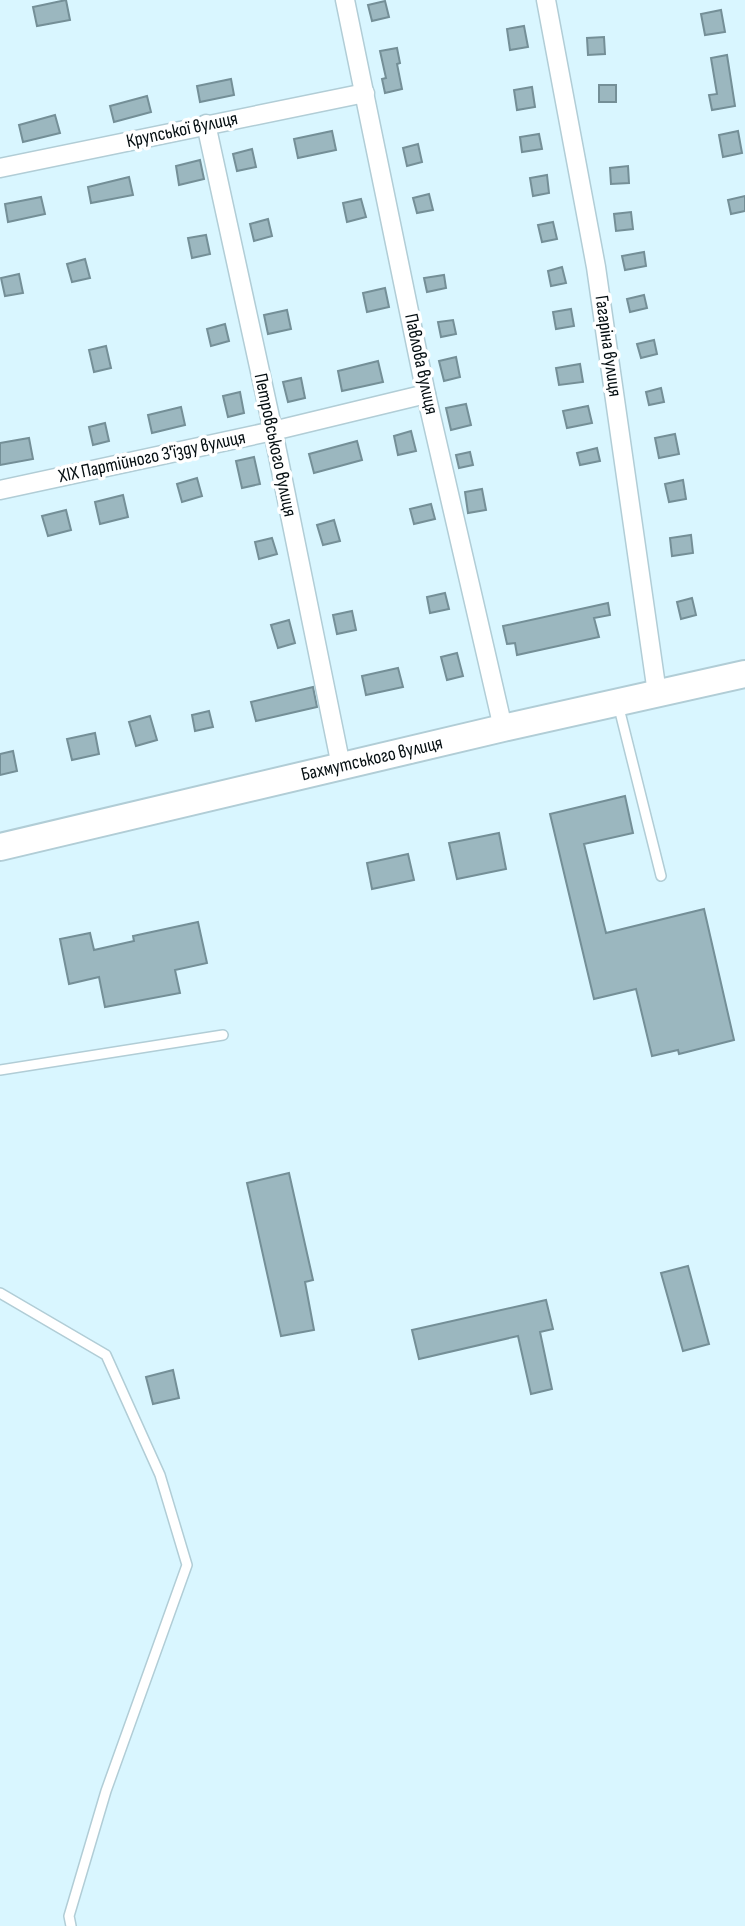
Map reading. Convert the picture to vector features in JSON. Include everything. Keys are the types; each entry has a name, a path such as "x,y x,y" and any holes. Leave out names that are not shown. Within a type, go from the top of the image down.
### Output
{"main road":[{"name":"Бахмутського вулиця","path":"0,848 503,728 745,674"}],"street":[{"name":"Павлова вулиця","path":"345,0 426,394 503,728"},
{"name":"Гагаріна вулиця","path":"546,0 596,267 657,693"},
{"name":"Крупської вулиця","path":"0,168 365,93"},
{"name":"Петровського вулиця","path":"206,124 273,431 341,766"},
{"name":"XIX Партійного З'їзду вулиця","path":"0,490 273,431 426,394"}],"lane":[{"path":"618,702 661,876"},
{"path":"0,1070 223,1035"},
{"path":"0,1293 106,1355 160,1475 187,1564 106,1791 69,1916 71,1926"}],"building":[{"path":"66,0 70,20 37,26 33,7"},
{"path":"385,1 389,17 372,21 368,5"},
{"path":"721,10 725,32 705,35 701,14"},
{"path":"524,26 528,47 510,50 507,29"},
{"path":"604,37 605,54 588,55 587,38"},
{"path":"397,48 402,89 385,93 382,79 386,78 380,51"},
{"path":"727,55 735,106 712,110 709,95 717,94 711,58"},
{"path":"231,79 234,95 200,102 197,86"},
{"path":"599,85 616,85 616,102 599,102"},
{"path":"532,87 535,107 517,110 514,90"},
{"path":"147,96 151,112 114,122 110,106"},
{"path":"55,115 60,133 23,142 19,125"},
{"path":"332,131 336,150 298,158 294,139"},
{"path":"738,131 742,153 723,157 719,135"},
{"path":"539,134 542,149 522,152 520,137"},
{"path":"418,144 422,162 407,166 403,148"},
{"path":"252,149 256,167 237,171 233,154"},
{"path":"200,160 204,179 179,185 176,166"},
{"path":"628,166 629,183 611,184 610,168"},
{"path":"547,175 549,193 533,196 530,178"},
{"path":"129,177 133,195 91,203 88,187"},
{"path":"429,194 433,210 417,213 413,198"},
{"path":"745,196 745,211 731,214 728,200"},
{"path":"41,197 45,214 8,222 5,204"},
{"path":"361,199 366,217 347,222 343,203"},
{"path":"631,212 633,229 616,231 614,214"},
{"path":"268,219 272,236 254,241 250,224"},
{"path":"553,222 557,239 542,242 538,225"},
{"path":"206,235 210,254 192,258 188,238"},
{"path":"644,252 646,266 625,270 622,256"},
{"path":"85,259 90,278 72,282 67,264"},
{"path":"562,267 566,283 551,286 548,271"},
{"path":"19,274 23,293 5,296 1,278"},
{"path":"444,275 446,288 427,292 424,278"},
{"path":"385,288 389,307 367,312 363,293"},
{"path":"644,295 647,308 630,312 627,299"},
{"path":"571,309 574,326 556,329 553,312"},
{"path":"287,310 291,329 268,334 264,315"},
{"path":"453,320 456,334 441,337 438,322"},
{"path":"225,324 229,341 211,346 207,329"},
{"path":"654,340 657,354 641,358 637,344"},
{"path":"106,346 111,368 94,372 89,350"},
{"path":"456,357 460,377 444,381 439,361"},
{"path":"378,361 383,382 342,391 338,371"},
{"path":"580,364 583,382 559,385 556,368"},
{"path":"301,378 305,398 288,402 283,382"},
{"path":"661,388 664,402 649,405 646,392"},
{"path":"240,392 244,413 228,417 223,396"},
{"path":"466,404 471,425 451,430 446,408"},
{"path":"588,406 592,423 567,428 563,411"},
{"path":"181,407 185,425 152,433 148,415"},
{"path":"105,423 109,441 93,445 89,427"},
{"path":"411,431 416,451 398,455 394,436"},
{"path":"675,434 679,454 659,458 655,438"},
{"path":"29,438 33,459 0,465 0,443"},
{"path":"357,441 362,460 314,473 309,454"},
{"path":"597,448 600,461 580,465 577,453"},
{"path":"470,452 473,465 459,468 456,455"},
{"path":"254,457 260,484 242,488 236,461"},
{"path":"197,478 202,496 182,502 177,484"},
{"path":"683,480 686,499 669,502 665,484"},
{"path":"482,489 486,510 468,513 465,492"},
{"path":"123,495 128,517 100,524 95,502"},
{"path":"431,504 435,519 414,524 410,509"},
{"path":"66,510 71,530 48,536 42,516"},
{"path":"334,520 340,541 323,545 317,525"},
{"path":"691,535 693,553 672,556 670,538"},
{"path":"272,538 277,554 259,559 255,542"},
{"path":"445,593 449,609 430,613 427,597"},
{"path":"692,598 696,615 681,619 677,602"},
{"path":"608,603 610,615 594,618 599,637 517,655 515,643 507,644 503,626"},
{"path":"352,611 356,630 337,634 333,615"},
{"path":"289,620 295,643 278,648 271,625"},
{"path":"457,653 463,676 447,680 441,657"},
{"path":"398,668 403,687 366,695 362,676"},
{"path":"313,687 317,707 256,721 251,702"},
{"path":"209,711 213,727 195,731 192,715"},
{"path":"150,716 157,740 136,746 129,722"},
{"path":"95,733 99,754 72,760 67,739"},
{"path":"13,751 17,771 0,775 0,754"},
{"path":"625,796 633,833 584,844 606,933 704,909 734,1040 679,1054 678,1050 652,1056 636,989 594,999 550,814"},
{"path":"499,833 506,869 457,879 449,843"},
{"path":"408,854 414,880 372,889 367,863"},
{"path":"198,922 207,963 175,970 180,993 105,1007 99,977 69,984 60,939 90,933 94,950 134,941 133,936"},
{"path":"289,1173 313,1280 305,1282 314,1330 281,1336 247,1183"},
{"path":"688,1266 709,1344 683,1351 661,1273"},
{"path":"546,1300 553,1329 540,1332 552,1389 531,1394 518,1336 419,1359 412,1330"},
{"path":"173,1370 179,1398 153,1404 146,1377"}]}
